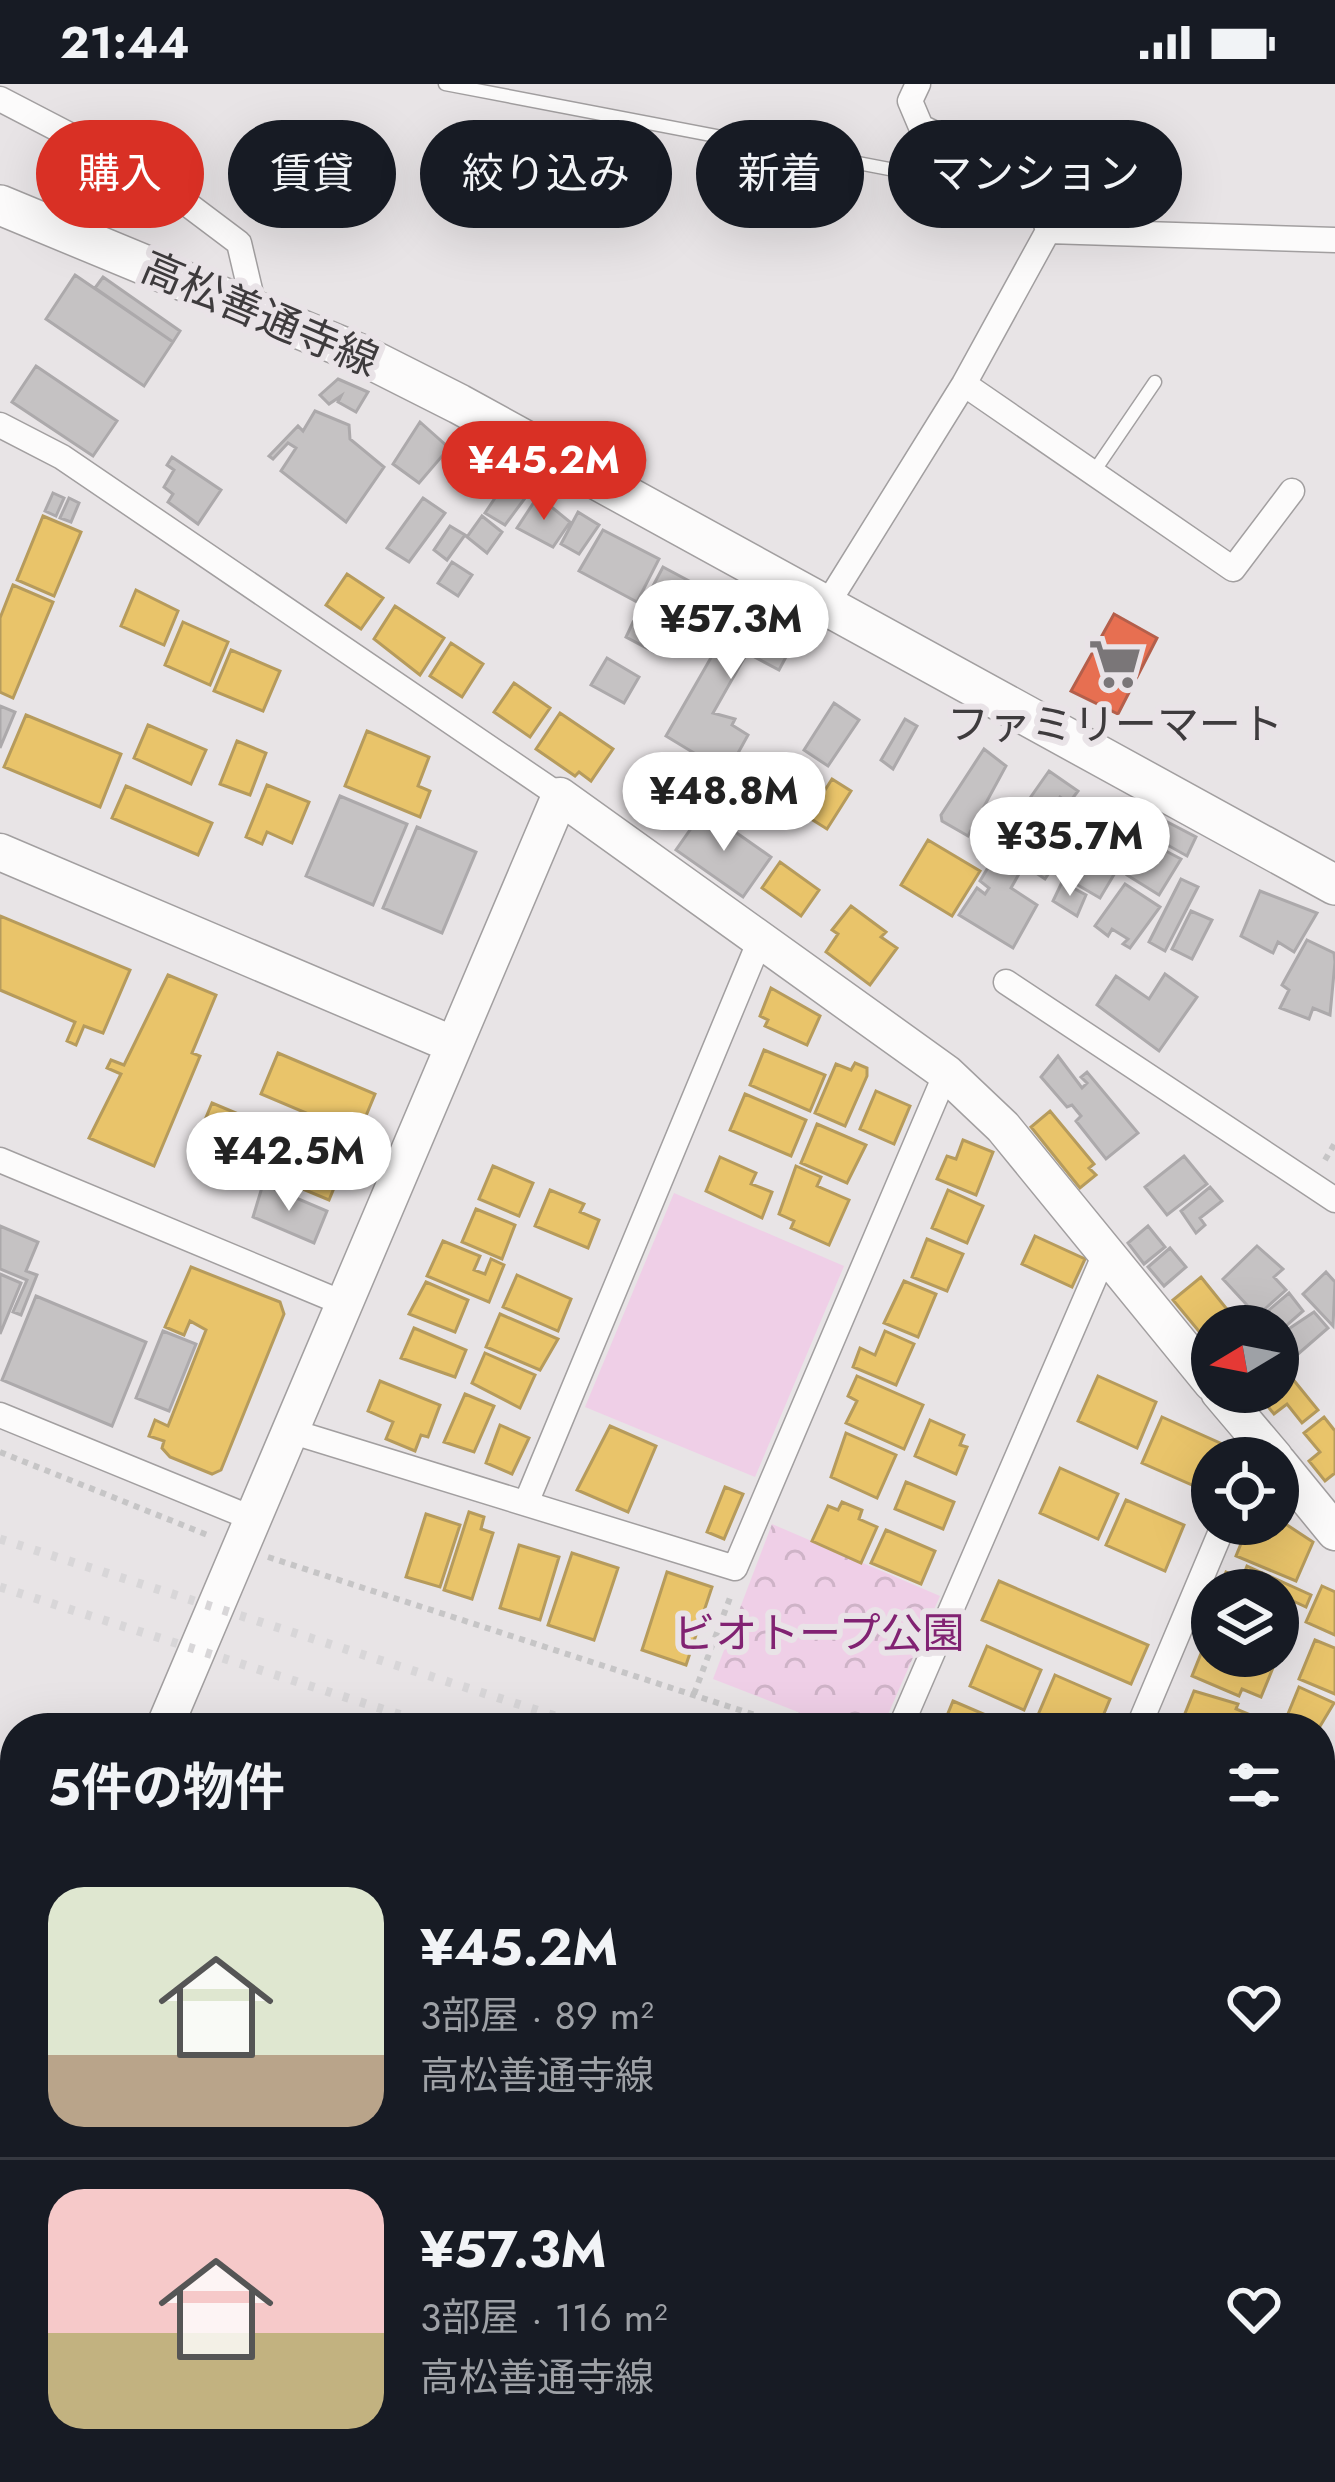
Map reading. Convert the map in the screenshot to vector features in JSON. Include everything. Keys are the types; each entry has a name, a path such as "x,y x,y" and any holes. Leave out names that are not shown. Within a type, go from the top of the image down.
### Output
{"main road":[{"name":"高松善通寺線","path":"0,205 255,311 459,404 1335,885"}],"street":[{"path":"826,606 964,384 1048,231 1034,182 921,127 910,101 918,84"},
{"path":"0,99 154,178 238,243 255,311"},
{"path":"1048,231 1335,240"},
{"path":"964,384 1233,569 1292,491"},
{"path":"0,425 62,457 560,796 946,1073 1003,1127 1191,1358"},
{"path":"170,1713 249,1517 345,1304 560,796"},
{"path":"0,852 454,1045"},
{"path":"526,1503 760,940"},
{"path":"1006,982 1335,1200"},
{"path":"287,1430 735,1568 946,1073"},
{"path":"0,1160 345,1304"},
{"path":"906,1713 1104,1256"},
{"path":"1235,1413 1253,1437"},
{"path":"0,1415 249,1517"},
{"path":"1299,1491 1335,1532"},
{"path":"1144,1713 1215,1545"}],"lane":[{"path":"445,84 978,186 1022,206 1048,231"},
{"path":"1094,473 1155,382"}],"path":[{"path":"0,1452 208,1534"},
{"path":"269,1557 744,1713"},
{"path":"694,1694 733,1588 735,1568"}],"green space":[{"path":"674,1193 844,1266 755,1477 585,1407"},
{"name":"ビオトープ公園","path":"772,1524 940,1596 889,1713 800,1713 713,1679"}],"building: 住宅":[{"path":"43,516 81,532 54,596 17,580"},
{"path":"347,574 383,598 361,629 326,605"},
{"path":"13,585 53,602 13,698 0,692 0,618"},
{"path":"136,590 178,611 164,645 121,626"},
{"path":"395,606 444,638 420,675 374,639"},
{"path":"183,622 228,642 210,685 165,665"},
{"path":"451,643 483,664 462,697 430,676"},
{"path":"231,650 280,671 263,711 214,691"},
{"path":"514,683 550,708 530,737 494,712"},
{"path":"560,713 613,749 591,781 579,772 575,776 536,749"},
{"path":"26,715 121,754 100,807 4,767"},
{"path":"148,725 206,750 191,784 134,758"},
{"path":"367,731 429,757 418,786 430,791 420,817 345,786"},
{"path":"237,741 266,753 250,795 220,784"},
{"path":"832,779 851,791 827,829 808,817"},
{"path":"267,785 309,802 292,843 267,832 262,844 246,837"},
{"path":"126,786 212,823 198,855 112,818"},
{"path":"928,840 980,871 952,916 901,885"},
{"path":"780,862 819,890 801,916 762,888"},
{"path":"851,906 886,932 881,937 897,948 870,985 826,952 838,934 832,930"},
{"path":"0,916 130,970 103,1033 84,1026 76,1045 67,1041 75,1022 0,990"},
{"path":"168,975 216,995 192,1053 200,1056 154,1166 89,1138 121,1074 107,1068 111,1060 124,1065"},
{"path":"771,988 820,1016 807,1045 765,1026 768,1020 760,1016"},
{"path":"764,1050 825,1075 810,1111 750,1085"},
{"path":"278,1053 375,1094 358,1135 261,1094"},
{"path":"855,1063 867,1068 867,1076 845,1126 815,1113 836,1064 851,1070"},
{"path":"876,1091 910,1106 894,1144 860,1129"},
{"path":"745,1094 806,1120 791,1156 730,1130"},
{"path":"212,1103 346,1159 329,1200 195,1144"},
{"path":"1050,1111 1094,1164 1089,1168 1096,1175 1080,1188 1031,1127"},
{"path":"817,1124 866,1145 847,1183 801,1163"},
{"path":"963,1140 993,1152 976,1195 937,1179 947,1156 956,1159"},
{"path":"720,1157 756,1173 751,1184 772,1192 762,1218 706,1191"},
{"path":"493,1166 533,1183 519,1216 479,1199"},
{"path":"796,1166 821,1177 817,1186 849,1200 829,1245 791,1228 794,1221 779,1214"},
{"path":"550,1190 584,1204 580,1212 599,1220 588,1248 535,1226"},
{"path":"948,1190 983,1206 967,1243 932,1228"},
{"path":"476,1209 515,1225 502,1259 462,1242"},
{"path":"1035,1236 1085,1259 1072,1287 1022,1264"},
{"path":"927,1239 963,1254 947,1291 912,1277"},
{"path":"443,1241 480,1256 474,1270 485,1274 491,1259 504,1265 489,1302 427,1276"},
{"path":"191,1267 280,1302 284,1314 221,1470 212,1474 170,1457 162,1448 164,1441 149,1436 155,1420 168,1426 206,1330 190,1321 184,1335 165,1327"},
{"path":"517,1275 571,1299 558,1331 503,1307"},
{"path":"1201,1277 1224,1305 1191,1305 1191,1322 1173,1300"},
{"path":"904,1281 936,1294 918,1337 884,1323"},
{"path":"426,1282 468,1300 455,1332 409,1314"},
{"path":"500,1314 558,1339 540,1370 486,1347"},
{"path":"414,1328 466,1350 455,1377 401,1358"},
{"path":"885,1331 914,1344 896,1385 853,1367 860,1348 875,1355"},
{"path":"485,1353 535,1375 520,1408 472,1383"},
{"path":"857,1376 923,1405 904,1449 846,1423 857,1401 848,1396"},
{"path":"1098,1376 1156,1402 1137,1448 1078,1421"},
{"path":"380,1381 440,1405 428,1437 421,1435 415,1451 386,1439 393,1422 368,1411"},
{"path":"1299,1387 1318,1410 1302,1423 1294,1413 1299,1413"},
{"path":"465,1394 494,1406 474,1452 444,1442"},
{"path":"1162,1417 1207,1437 1191,1437 1191,1484 1142,1463"},
{"path":"1324,1417 1335,1431 1335,1473 1325,1481 1309,1461 1320,1452 1304,1433"},
{"path":"930,1420 964,1435 960,1445 967,1447 956,1474 915,1456"},
{"path":"500,1425 529,1438 512,1474 486,1463"},
{"path":"610,1426 656,1446 628,1512 577,1490"},
{"path":"846,1433 896,1455 877,1498 831,1477"},
{"path":"1060,1468 1118,1494 1098,1539 1040,1513"},
{"path":"906,1482 954,1502 943,1529 895,1509"},
{"path":"725,1487 743,1494 724,1539 707,1532"},
{"path":"1126,1500 1184,1525 1165,1571 1106,1545"},
{"path":"842,1502 862,1510 859,1519 877,1527 861,1563 812,1541 828,1506 838,1510"},
{"path":"469,1512 484,1517 481,1529 493,1533 472,1599 444,1590"},
{"path":"426,1514 460,1525 440,1587 406,1577"},
{"path":"886,1530 935,1551 921,1584 871,1563"},
{"path":"1299,1533 1313,1542 1299,1574 1299,1569 1267,1569 1236,1556 1240,1545 1299,1545"},
{"path":"519,1545 559,1557 540,1620 500,1608"},
{"path":"572,1553 618,1568 594,1640 548,1625"},
{"path":"667,1572 712,1587 686,1665 642,1650"},
{"path":"999,1581 1148,1645 1131,1684 982,1620"},
{"path":"1322,1586 1335,1592 1335,1635 1306,1622"},
{"path":"1299,1590 1311,1595 1306,1607 1299,1604"},
{"path":"1315,1640 1335,1648 1335,1694 1299,1679"},
{"path":"987,1646 1041,1670 1024,1710 970,1686"},
{"path":"1055,1675 1110,1699 1104,1713 1039,1713"},
{"path":"1194,1677 1269,1677 1261,1697 1242,1689 1239,1696"},
{"path":"1299,1687 1334,1703 1328,1713 1288,1713"},
{"path":"1194,1691 1238,1704 1236,1709 1246,1713 1185,1713"},
{"path":"953,1701 981,1713 948,1713"}],"building: 商業":[{"name":"ファミリーマート","path":"1114,614 1157,638 1118,714 1071,691"}],"building: その他":[{"path":"75,275 173,342 144,386 46,319"},
{"path":"103,277 180,331 173,342 95,288"},
{"path":"36,366 117,421 93,456 12,402"},
{"path":"338,379 368,392 356,412 338,402 341,396 329,404 320,395"},
{"path":"315,411 349,425 350,439 384,467 346,522 281,471 296,448 288,443 273,459 269,456 298,426 303,431"},
{"path":"420,422 449,448 419,483 393,464"},
{"path":"172,457 221,490 198,524 168,502 173,494 164,487 174,470 167,465"},
{"path":"507,480 528,494 505,525 485,513"},
{"path":"53,493 64,498 56,516 45,511"},
{"path":"538,496 570,522 553,547 517,528"},
{"path":"69,498 79,503 71,522 60,518"},
{"path":"423,498 445,513 409,562 387,548"},
{"path":"578,512 599,525 579,554 561,544"},
{"path":"482,516 502,532 487,553 467,537"},
{"path":"450,526 465,535 447,560 434,550"},
{"path":"603,530 659,559 637,602 579,571"},
{"path":"452,562 472,575 458,596 438,583"},
{"path":"663,567 693,583 671,619 655,611 647,623 637,616"},
{"path":"747,595 802,627 779,670 747,653 713,713 735,719 732,725 748,735 727,773 666,736"},
{"path":"633,622 661,638 654,652 626,637"},
{"path":"607,658 639,677 624,703 591,685"},
{"path":"834,703 859,720 828,766 804,750"},
{"path":"0,706 15,712 0,748"},
{"path":"905,719 917,726 893,769 881,760"},
{"path":"984,749 1006,766 968,836 942,821 941,815"},
{"path":"1049,771 1078,791 1069,803 1060,797 1051,812 1030,798"},
{"path":"340,796 407,824 373,905 306,876"},
{"path":"1035,804 1046,810 1042,817 1053,824 1059,818 1077,831 1045,879 1024,865 1011,888 1037,905 1013,948 959,915 977,888 985,894 989,888 980,881 1002,844 1010,849 1019,833 1015,830"},
{"path":"704,810 771,857 743,897 676,850"},
{"path":"1099,815 1137,836 1100,898 1064,877"},
{"path":"1156,816 1196,837 1187,856 1146,833"},
{"path":"417,827 476,852 442,933 383,908"},
{"path":"1145,840 1181,859 1159,895 1127,875"},
{"path":"1181,879 1198,887 1165,951 1149,942"},
{"path":"1062,882 1086,895 1077,916 1053,901"},
{"path":"1125,884 1160,907 1130,948 1123,944 1128,939 1112,929 1108,936 1095,926"},
{"path":"1260,891 1317,913 1294,952 1278,942 1273,953 1241,936"},
{"path":"1191,911 1212,920 1192,959 1172,949"},
{"path":"1307,940 1334,953 1335,962 1330,1015 1313,1008 1309,1019 1280,1008 1289,990 1282,985"},
{"path":"1165,974 1197,997 1159,1051 1097,1005 1116,976 1149,999"},
{"path":"1058,1056 1082,1088 1087,1083 1081,1077 1087,1072 1138,1133 1106,1159 1076,1121 1081,1116 1041,1077"},
{"path":"1184,1156 1207,1184 1167,1215 1145,1187"},
{"path":"263,1184 327,1211 314,1243 253,1217"},
{"path":"1210,1187 1222,1201 1200,1218 1205,1225 1196,1233 1181,1211"},
{"path":"0,1226 38,1242 26,1271 37,1275 21,1315 13,1312 27,1280 0,1269"},
{"path":"1148,1226 1165,1247 1144,1264 1128,1243"},
{"path":"1257,1246 1283,1269 1274,1277 1286,1290 1269,1305 1247,1305 1223,1279"},
{"path":"1170,1248 1186,1267 1164,1286 1148,1267"},
{"path":"1326,1272 1335,1282 1333,1326 1303,1294"},
{"path":"0,1274 21,1283 0,1334"},
{"path":"1289,1293 1298,1305 1275,1305"},
{"path":"36,1296 146,1342 112,1426 2,1380"},
{"path":"1314,1312 1328,1328 1299,1353 1299,1322"},
{"path":"163,1331 196,1344 169,1411 136,1398"}],"railway":[{"path":"0,1539 546,1713"},
{"path":"0,1587 395,1713"}],"place":[{"name":"ファミリーマート","path":"1115,664"}]}
